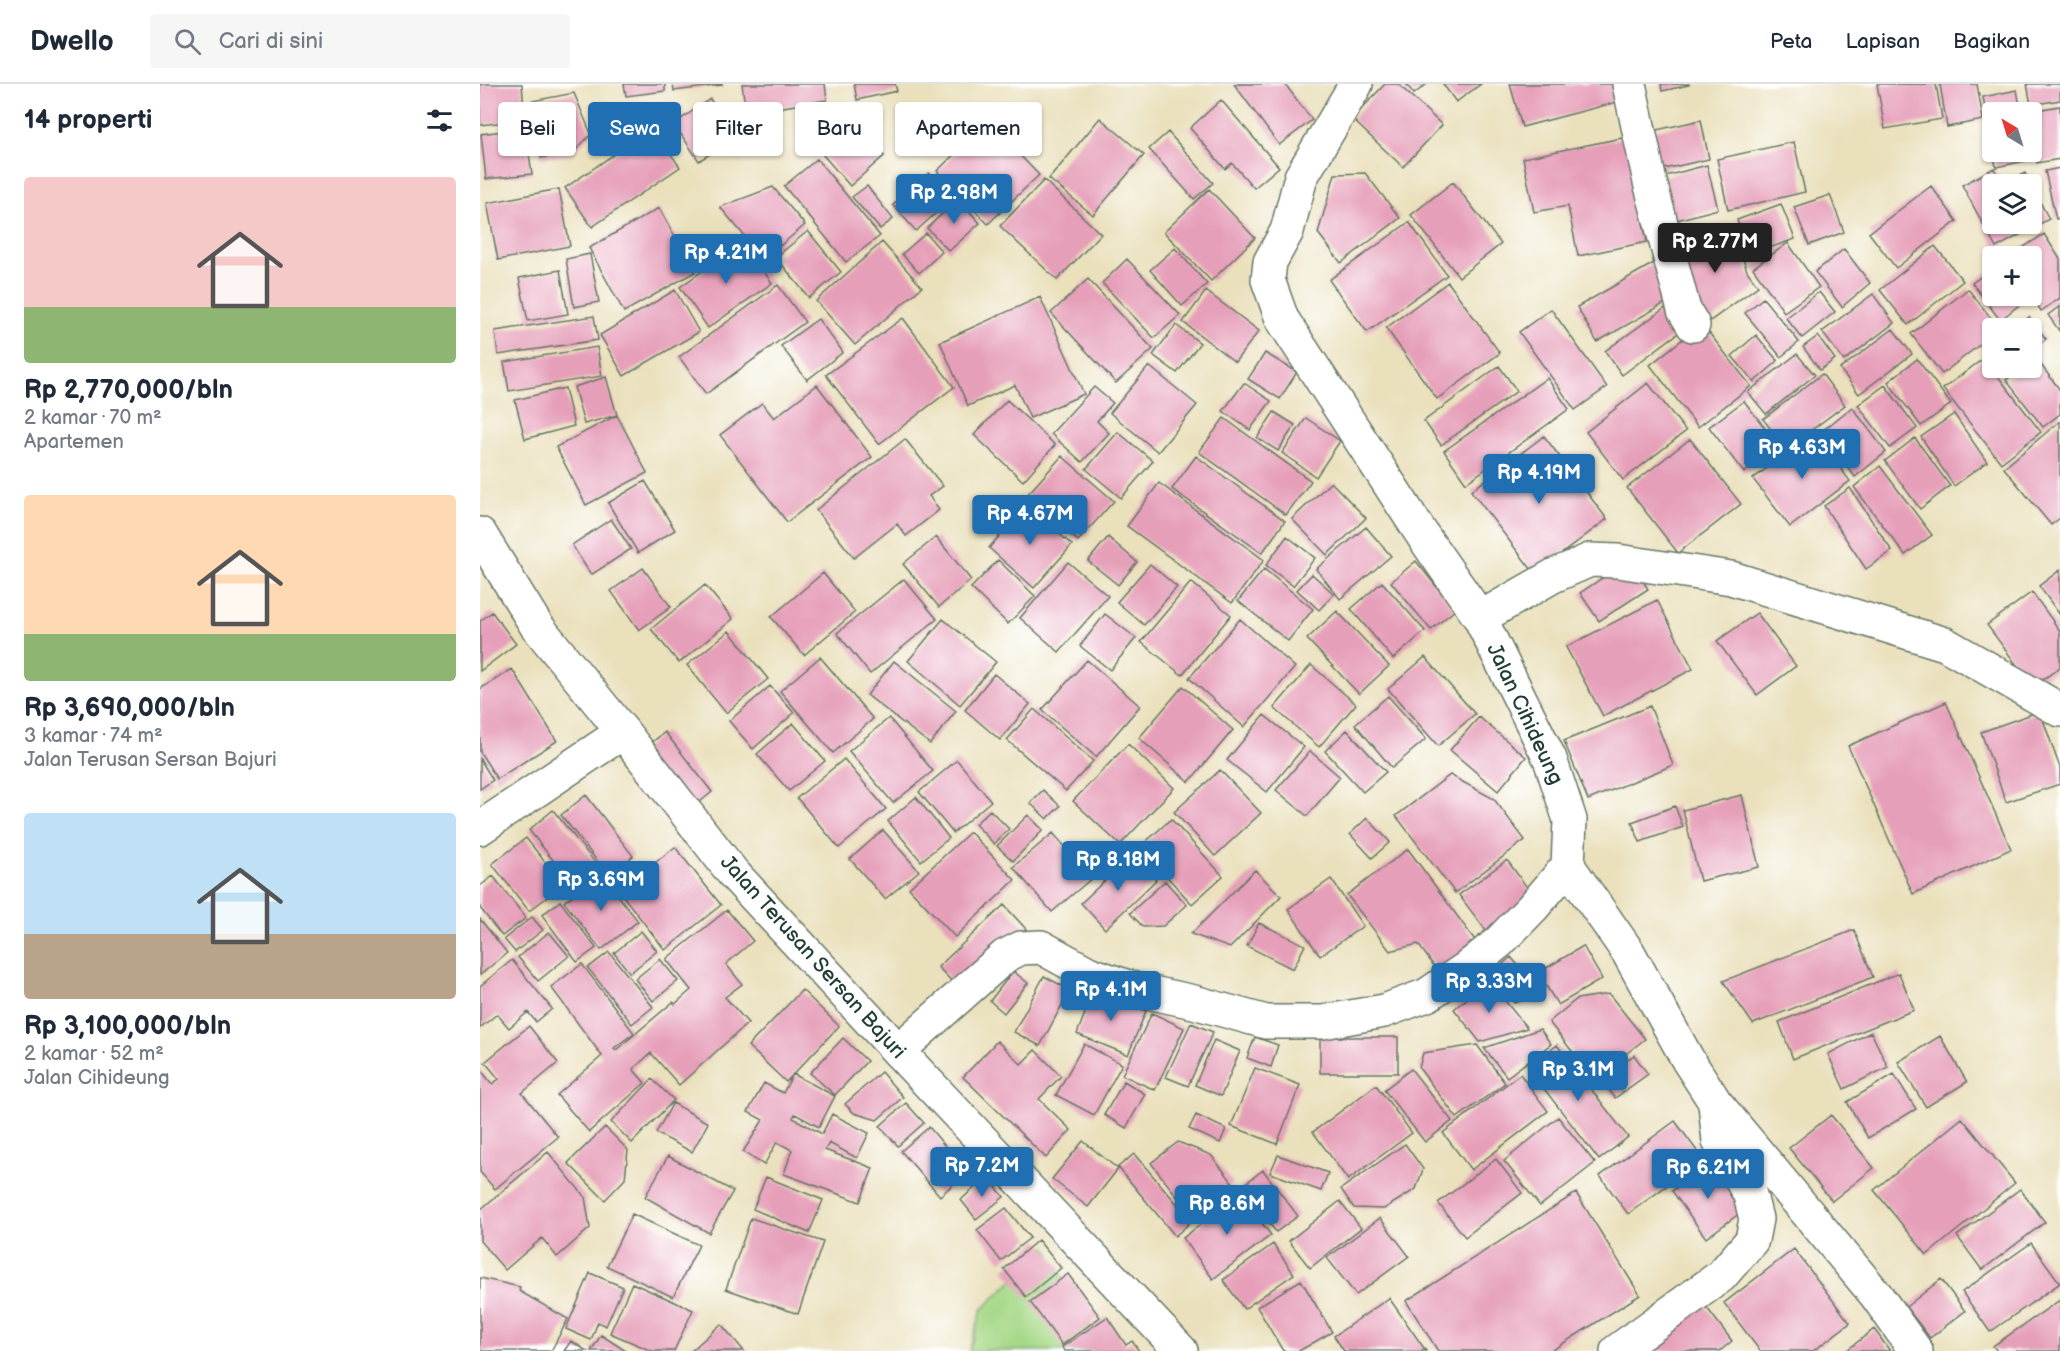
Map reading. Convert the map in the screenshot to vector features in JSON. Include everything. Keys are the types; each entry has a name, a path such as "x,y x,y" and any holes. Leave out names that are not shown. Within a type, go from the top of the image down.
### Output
{"street":[{"name":"Jalan Cihideung","path":"1356,84 1301,177 1287,231 1270,261 1268,280 1282,319 1425,539 1480,618 1550,759 1570,820 1568,866"},
{"path":"1629,84 1650,182 1684,310 1693,325"},
{"name":"Jalan Terusan Sersan Bajuri","path":"480,534 536,625 733,873 1181,1351"},
{"path":"1480,618 1553,576 1590,560 1618,561 1731,578 1945,644 2060,710"},
{"path":"480,828 623,732"},
{"path":"898,1051 1005,956 1021,948 1041,947 1088,973 1134,989 1194,1002 1266,1022 1323,1022 1384,1011 1427,995 1467,968 1499,942 1533,908 1568,866 1628,952 1688,1060 1715,1102 1876,1295 1916,1351"},
{"path":"1617,1351 1720,1276 1752,1240 1756,1219 1750,1195 1719,1141 1715,1102"}],"green space":[{"path":"1046,1247 1104,1351 969,1351 982,1310"}],"building":[{"path":"480,84 522,84 524,102 498,102 498,123 480,125"},
{"path":"624,84 665,84 665,91 626,96"},
{"path":"673,84 722,84 722,85 674,91"},
{"path":"742,84 825,84 827,100 795,102 795,105 783,107 783,102 744,102"},
{"path":"854,84 895,84 897,91 857,100"},
{"path":"1234,84 1285,84 1312,120 1279,145"},
{"path":"1385,84 1398,84 1442,125 1403,167 1352,119"},
{"path":"1406,84 1427,84 1414,94"},
{"path":"1443,84 1481,84 1456,102"},
{"path":"1510,84 1620,84 1625,100 1522,127"},
{"path":"1661,84 1689,84 1689,85 1662,91"},
{"path":"1877,84 1936,84 1942,119 1885,129"},
{"path":"1940,84 1977,84 1982,120 1947,127"},
{"path":"2027,84 2060,84 2060,100 2042,103 2030,102"},
{"path":"2017,90 2019,102 1984,102 1983,97"},
{"path":"574,93 588,127 588,137 576,150 576,102 532,101"},
{"path":"1221,100 1279,167 1254,188 1232,163 1225,169 1190,128"},
{"path":"2060,106 2060,159 2037,163 2042,162 2042,109"},
{"path":"693,111 693,152 681,134 681,119"},
{"path":"1100,118 1144,155 1093,215 1049,179"},
{"path":"1701,120 1709,159 1660,170 1652,131"},
{"path":"498,132 498,156 529,156 532,174 486,179 481,134"},
{"path":"1168,132 1213,183 1194,199 1149,149"},
{"path":"1627,137 1647,242 1578,256 1568,206 1534,212 1523,158"},
{"path":"1794,142 1805,192 1728,210 1717,159"},
{"path":"883,155 884,156 850,186 824,156"},
{"path":"612,156 672,156 680,167 592,227 565,188"},
{"path":"696,156 707,156 699,161"},
{"path":"953,156 1021,156 1039,175 988,224 937,171"},
{"path":"817,159 880,236 846,262 784,186"},
{"path":"1995,162 2020,162 1996,167"},
{"path":"1707,165 1718,209 1673,221 1662,177"},
{"path":"1994,168 1997,174 1983,174"},
{"path":"2060,168 2060,218 2056,219 2045,171"},
{"path":"929,173 952,199 916,231 893,205"},
{"path":"1365,173 1400,218 1341,263 1318,233 1335,174"},
{"path":"1982,174 1982,222 1962,185"},
{"path":"1044,180 1101,234 1057,280 1000,226"},
{"path":"1453,182 1501,244 1459,277 1411,215"},
{"path":"867,186 893,219 880,229 852,197"},
{"path":"1931,186 1957,221 1896,268 1869,233"},
{"path":"773,187 805,225 764,259 720,207"},
{"path":"559,189 570,246 498,260 487,203"},
{"path":"1209,189 1255,238 1211,281 1164,232"},
{"path":"1830,195 1844,232 1809,245 1794,207"},
{"path":"958,199 980,223 949,251 927,228"},
{"path":"1781,204 1795,239 1749,255 1737,220"},
{"path":"2042,206 2049,219 2042,223"},
{"path":"659,208 695,272 624,312 589,248"},
{"path":"1409,222 1447,275 1367,332 1329,280"},
{"path":"808,231 841,272 809,298 776,257"},
{"path":"1734,231 1747,271 1758,286 1706,324 1672,252"},
{"path":"926,233 942,252 919,273 902,254"},
{"path":"1988,234 2022,234 2000,246 1995,246"},
{"path":"2044,234 2060,259 2060,298 2041,311 2038,306 2042,306 2042,246 2025,246"},
{"path":"743,242 772,283 708,328 680,287"},
{"path":"882,242 922,287 855,345 816,301"},
{"path":"1788,243 1819,287 1784,312 1753,268"},
{"path":"1935,246 1963,281 1908,325 1880,290"},
{"path":"1175,248 1207,284 1182,306 1150,270"},
{"path":"1844,249 1870,283 1842,307 1815,272"},
{"path":"590,254 599,302 574,307 566,259"},
{"path":"1127,259 1180,315 1154,338 1102,283"},
{"path":"1659,260 1669,301 1597,342 1577,307"},
{"path":"560,270 568,314 528,321 519,278"},
{"path":"1982,276 1982,296 1972,283"},
{"path":"1088,279 1153,349 1116,383 1051,313"},
{"path":"1448,282 1500,353 1437,399 1386,328"},
{"path":"778,285 805,322 706,394 679,357"},
{"path":"1968,289 1991,318 1982,318 1982,343 1942,374 1911,334"},
{"path":"675,290 699,332 624,376 600,335"},
{"path":"1206,291 1259,331 1235,362 1183,322"},
{"path":"1819,292 1835,312 1802,338 1786,318"},
{"path":"1873,294 1894,323 1844,361 1822,332"},
{"path":"1040,297 1084,394 1030,418 1015,385 968,406 940,342"},
{"path":"1763,298 1799,342 1781,357 1745,313"},
{"path":"1989,306 2018,306 2003,318 1998,318"},
{"path":"2060,306 2060,332 2048,315"},
{"path":"1665,308 1681,331 1622,375 1605,351"},
{"path":"1551,309 1607,387 1575,410 1519,332"},
{"path":"594,316 598,340 498,355 495,331"},
{"path":"903,318 954,387 879,444 826,375"},
{"path":"818,319 843,352 807,380 781,346"},
{"path":"1702,324 1751,386 1698,427 1650,365"},
{"path":"1176,325 1200,343 1177,373 1153,355"},
{"path":"1893,329 1912,354 1859,394 1840,369"},
{"path":"1756,335 1778,361 1754,382 1732,356"},
{"path":"1818,336 1835,359 1820,370 1803,347"},
{"path":"597,347 602,376 509,391 504,362"},
{"path":"1265,353 1297,372 1280,399 1248,379"},
{"path":"1797,354 1815,375 1766,414 1748,392"},
{"path":"1917,359 1951,404 1921,426 1888,382"},
{"path":"1982,360 1982,378 1999,378 2041,432 2001,463 1943,389"},
{"path":"1149,366 1197,405 1158,452 1110,413"},
{"path":"1499,366 1517,391 1441,445 1424,421"},
{"path":"2042,366 2060,390 2060,414 2043,427 2006,380 2009,378 2042,378"},
{"path":"1822,374 1845,405 1786,449 1763,419"},
{"path":"606,377 617,415 584,424 574,387"},
{"path":"1547,378 1569,409 1466,483 1444,451"},
{"path":"1244,383 1271,401 1250,430 1223,411"},
{"path":"1648,383 1686,431 1623,480 1586,432"},
{"path":"817,385 872,457 787,522 720,435 762,403 774,418"},
{"path":"1885,385 1917,428 1890,448 1858,405"},
{"path":"1094,387 1113,403 1097,421 1109,433 1082,462 1051,434"},
{"path":"565,388 574,426 525,439 515,400"},
{"path":"1007,400 1055,445 1023,481 974,435"},
{"path":"1744,401 1779,446 1744,473 1709,427"},
{"path":"1852,407 1886,452 1855,477 1821,432"},
{"path":"1274,412 1295,425 1278,451 1257,438"},
{"path":"1954,414 1987,462 1954,486 1921,437"},
{"path":"617,415 647,473 586,505 556,447"},
{"path":"1224,418 1311,481 1286,515 1199,452"},
{"path":"1306,418 1340,441 1316,477 1282,453"},
{"path":"2060,421 2060,518 2051,525 2004,468"},
{"path":"1118,432 1153,461 1121,498 1086,469"},
{"path":"1813,432 1850,481 1790,527 1753,479"},
{"path":"1544,436 1607,519 1535,574 1471,491"},
{"path":"1915,438 1950,486 1920,509 1885,461"},
{"path":"905,439 943,486 929,496 939,510 906,536 897,524 854,558 816,510"},
{"path":"1690,439 1741,504 1678,553 1627,488"},
{"path":"1062,456 1114,501 1078,541 1026,496"},
{"path":"1196,456 1285,521 1262,553 1172,489"},
{"path":"1880,466 1932,535 1905,555 1854,487"},
{"path":"645,481 675,530 638,553 608,503"},
{"path":"1331,482 1366,518 1327,555 1292,519"},
{"path":"1159,483 1264,560 1232,603 1127,526"},
{"path":"1850,488 1892,551 1866,569 1824,506"},
{"path":"1026,505 1072,545 1034,588 989,548"},
{"path":"611,519 631,549 591,575 572,545"},
{"path":"1366,527 1391,556 1340,599 1316,569"},
{"path":"1287,536 1315,558 1293,586 1266,565"},
{"path":"936,537 971,580 939,607 903,564"},
{"path":"1108,537 1137,562 1118,585 1088,561"},
{"path":"998,560 1035,596 1008,624 971,588"},
{"path":"1416,561 1455,610 1431,630 1391,582"},
{"path":"1068,562 1108,596 1059,652 1020,618"},
{"path":"1150,564 1177,587 1144,625 1117,602"},
{"path":"643,568 671,607 639,630 611,591"},
{"path":"1264,569 1313,609 1288,641 1238,601"},
{"path":"1616,569 1638,573 1648,589 1599,621 1580,593"},
{"path":"2060,570 2060,615 2039,586"},
{"path":"823,573 855,612 804,655 771,617"},
{"path":"1312,574 1334,594 1319,610 1297,590"},
{"path":"904,579 937,619 870,674 837,633"},
{"path":"1191,582 1231,615 1182,675 1141,642"},
{"path":"1382,582 1425,631 1393,659 1351,609"},
{"path":"705,585 733,619 679,663 651,629"},
{"path":"2032,592 2060,631 2060,667 2033,687 1987,625"},
{"path":"1657,600 1693,669 1603,716 1566,647"},
{"path":"1337,611 1389,666 1359,694 1307,639"},
{"path":"492,612 516,644 480,671 480,621"},
{"path":"1757,613 1796,666 1757,695 1717,641"},
{"path":"1105,614 1136,638 1110,670 1080,646"},
{"path":"943,619 996,662 960,705 908,661"},
{"path":"1240,619 1295,667 1244,727 1189,678"},
{"path":"729,631 768,679 726,713 687,665"},
{"path":"820,657 873,719 833,753 780,691"},
{"path":"1425,657 1475,714 1438,746 1388,689"},
{"path":"1087,660 1140,706 1096,757 1042,710"},
{"path":"894,661 956,711 930,744 867,695"},
{"path":"1311,665 1356,704 1319,747 1274,708"},
{"path":"512,669 557,741 497,779 480,752 480,689"},
{"path":"994,674 1030,704 1000,740 965,710"},
{"path":"770,686 794,713 753,749 729,721"},
{"path":"1183,686 1233,730 1189,782 1139,738"},
{"path":"1388,696 1426,739 1392,768 1355,724"},
{"path":"1946,702 2011,849 1913,894 1848,746"},
{"path":"1650,706 1673,765 1588,800 1564,741"},
{"path":"1034,709 1093,761 1066,791 1007,740"},
{"path":"2040,711 2060,768 2060,784 2006,802 1981,732"},
{"path":"1264,715 1304,747 1267,792 1227,760"},
{"path":"1479,717 1526,757 1498,791 1450,750"},
{"path":"889,718 933,771 893,803 849,751"},
{"path":"793,723 825,761 789,791 757,754"},
{"path":"1347,730 1386,772 1363,792 1325,751"},
{"path":"665,732 712,792 688,812 641,751"},
{"path":"1128,744 1174,788 1120,845 1073,801"},
{"path":"1310,751 1340,777 1307,816 1276,790"},
{"path":"480,759 493,780 480,789"},
{"path":"844,759 886,809 839,848 797,798"},
{"path":"957,760 991,801 953,833 919,792"},
{"path":"1220,770 1261,813 1215,856 1174,812"},
{"path":"1450,775 1494,799 1525,840 1455,893 1396,816"},
{"path":"1043,790 1060,806 1047,819 1030,803"},
{"path":"586,795 633,856 608,875 561,815"},
{"path":"1742,795 1759,867 1700,881 1683,810"},
{"path":"916,797 949,838 921,861 888,821"},
{"path":"1675,806 1683,827 1640,842 1632,822"},
{"path":"553,810 601,870 576,889 529,830"},
{"path":"990,810 1009,829 994,844 975,824"},
{"path":"1028,815 1043,830 1013,861 997,846"},
{"path":"1367,818 1390,842 1372,858 1350,834"},
{"path":"1171,819 1223,876 1192,904 1140,847"},
{"path":"883,830 919,871 885,899 850,859"},
{"path":"970,832 1015,880 955,937 909,888"},
{"path":"1053,833 1092,878 1052,912 1013,867"},
{"path":"526,838 563,885 529,911 492,864"},
{"path":"675,847 721,905 665,950 619,891"},
{"path":"1408,849 1483,951 1444,980 1418,944 1390,951 1347,895"},
{"path":"1132,855 1156,880 1105,929 1081,903"},
{"path":"1507,860 1537,901 1490,936 1459,895"},
{"path":"1255,870 1281,896 1230,948 1191,934"},
{"path":"601,874 638,921 601,950 564,902"},
{"path":"493,876 526,918 502,936 480,908 480,886"},
{"path":"1331,879 1363,926 1320,956 1288,909"},
{"path":"1165,881 1187,905 1163,926 1143,927 1130,913"},
{"path":"560,901 596,948 577,962 542,915"},
{"path":"1004,905 1026,929 961,991 938,967"},
{"path":"727,910 753,941 726,964 742,984 725,997 748,1023 679,1085 651,1053 633,1069 645,1083 589,1132 557,1095 602,1056 551,987 582,964 634,1033 614,1048 616,1050 673,1002 675,1004 691,990 666,959"},
{"path":"532,917 543,930 515,952 504,939"},
{"path":"480,919 507,953 480,975"},
{"path":"1259,923 1305,945 1293,969 1247,946"},
{"path":"1854,930 1873,977 1753,1024 1723,981"},
{"path":"641,931 657,951 630,973 614,953"},
{"path":"549,932 569,956 538,981 518,957"},
{"path":"1583,946 1602,979 1558,1005 1538,973"},
{"path":"609,952 653,1007 632,1024 588,968"},
{"path":"1511,957 1543,995 1514,1003 1490,975"},
{"path":"660,959 678,981 653,1001 635,979"},
{"path":"512,960 552,1009 536,1022 528,1012 509,1028 497,1014 480,1028 480,986"},
{"path":"1013,971 1028,983 1004,1013 990,1001"},
{"path":"1899,973 1914,1010 1793,1059 1779,1022"},
{"path":"1044,976 1070,990 1040,1046 1014,1032"},
{"path":"1489,981 1527,1028 1480,1042 1454,1009"},
{"path":"802,990 839,1026 786,1082 748,1046"},
{"path":"1094,990 1146,1011 1128,1055 1077,1034"},
{"path":"1609,994 1645,1039 1594,1079 1549,1022 1577,999"},
{"path":"1152,1013 1184,1028 1155,1090 1122,1075"},
{"path":"1191,1023 1213,1032 1188,1086 1166,1077"},
{"path":"529,1026 558,1063 522,1093 558,1137 495,1189 480,1172 480,1069 492,1084 499,1079 485,1062"},
{"path":"1540,1029 1551,1044 1507,1077 1484,1048"},
{"path":"1871,1032 1888,1067 1844,1089 1828,1054"},
{"path":"1940,1036 1967,1082 1926,1107 1898,1062"},
{"path":"1255,1037 1278,1045 1271,1067 1247,1058"},
{"path":"1320,1037 1398,1037 1398,1073 1320,1073"},
{"path":"843,1038 867,1061 835,1095 810,1073"},
{"path":"1214,1040 1240,1051 1221,1096 1195,1085"},
{"path":"997,1041 1021,1064 1035,1050 1061,1076 1039,1099 1071,1130 1046,1158 963,1077"},
{"path":"1084,1044 1122,1064 1094,1115 1056,1095"},
{"path":"1477,1045 1505,1083 1457,1118 1419,1068 1423,1053"},
{"path":"1557,1045 1628,1137 1599,1160 1528,1068"},
{"path":"1634,1055 1648,1074 1615,1098 1601,1079"},
{"path":"1255,1068 1300,1085 1277,1144 1231,1126"},
{"path":"1411,1069 1452,1121 1425,1142 1384,1090"},
{"path":"881,1072 903,1097 877,1120 854,1113 845,1104"},
{"path":"793,1074 835,1096 819,1127 795,1114 793,1118 822,1134 832,1114 869,1133 857,1158 829,1143 825,1150 873,1168 860,1202 784,1174 792,1150 777,1142 764,1165 743,1152 763,1120 748,1112 764,1083 783,1093"},
{"path":"1520,1074 1548,1111 1471,1170 1443,1133"},
{"path":"1894,1074 1916,1109 1868,1138 1847,1102"},
{"path":"652,1079 674,1100 632,1143 611,1122"},
{"path":"1124,1081 1145,1094 1126,1128 1104,1115"},
{"path":"1376,1085 1412,1133 1348,1180 1313,1132"},
{"path":"673,1103 708,1123 692,1152 656,1133"},
{"path":"906,1103 924,1123 898,1146 880,1126"},
{"path":"1196,1115 1226,1129 1220,1143 1189,1129"},
{"path":"1831,1115 1874,1168 1832,1201 1789,1148"},
{"path":"1558,1117 1595,1163 1540,1206 1504,1161"},
{"path":"1962,1118 2015,1183 1927,1255 1874,1190"},
{"path":"1675,1121 1703,1159 1628,1214 1600,1176"},
{"path":"605,1127 628,1150 625,1179 605,1200 568,1163"},
{"path":"929,1127 967,1172 940,1196 901,1151"},
{"path":"1083,1141 1118,1169 1088,1207 1052,1179"},
{"path":"1178,1142 1211,1155 1233,1183 1192,1216 1151,1163"},
{"path":"1405,1144 1423,1169 1416,1189 1384,1209 1354,1208 1341,1189"},
{"path":"548,1152 585,1197 590,1228 557,1257 542,1238 505,1270 480,1241 480,1210"},
{"path":"1134,1154 1192,1221 1175,1236 1118,1167"},
{"path":"1278,1155 1328,1173 1321,1191 1270,1173"},
{"path":"668,1156 733,1191 709,1233 645,1197"},
{"path":"1496,1159 1522,1193 1465,1237 1438,1203"},
{"path":"1710,1163 1744,1210 1706,1238 1672,1191"},
{"path":"1263,1170 1298,1216 1276,1232 1241,1187"},
{"path":"987,1176 1004,1197 976,1219 961,1200"},
{"path":"766,1177 823,1200 809,1233 753,1209"},
{"path":"2020,1189 2045,1222 1982,1270 1957,1236"},
{"path":"1576,1193 1640,1295 1551,1351 1438,1351 1406,1301"},
{"path":"1240,1194 1271,1235 1213,1279 1183,1238"},
{"path":"1340,1201 1361,1228 1310,1268 1289,1241"},
{"path":"1006,1208 1030,1238 1001,1261 977,1230"},
{"path":"632,1214 699,1245 673,1297 607,1266"},
{"path":"751,1218 823,1242 798,1314 726,1289"},
{"path":"1380,1218 1409,1256 1356,1295 1327,1258"},
{"path":"1038,1240 1061,1268 1026,1297 1004,1269"},
{"path":"2031,1243 2060,1283 1990,1332 1962,1292"},
{"path":"1273,1244 1294,1274 1244,1309 1223,1280"},
{"path":"1794,1249 1850,1323 1813,1351 1760,1351 1724,1303"},
{"path":"590,1273 623,1287 606,1326 598,1322 591,1340 566,1329"},
{"path":"1068,1274 1100,1317 1062,1345 1030,1302"},
{"path":"480,1278 520,1287 519,1291 568,1319 551,1351 480,1351"},
{"path":"1941,1279 1965,1311 1930,1338 1906,1307"},
{"path":"1301,1280 1332,1332 1299,1351 1283,1351 1257,1307"},
{"path":"632,1283 693,1310 674,1351 652,1351 610,1333"},
{"path":"1389,1298 1426,1351 1344,1351 1334,1336"},
{"path":"2060,1300 2060,1351 1997,1351 1993,1346"},
{"path":"1704,1304 1732,1341 1720,1351 1645,1351"},
{"path":"1107,1317 1126,1345 1132,1341 1139,1351 1064,1351 1062,1347"},
{"path":"721,1324 744,1351 691,1351"},
{"path":"1874,1329 1890,1351 1846,1351"},
{"path":"601,1335 626,1351 591,1351"},
{"path":"571,1341 587,1351 564,1351"}]}
